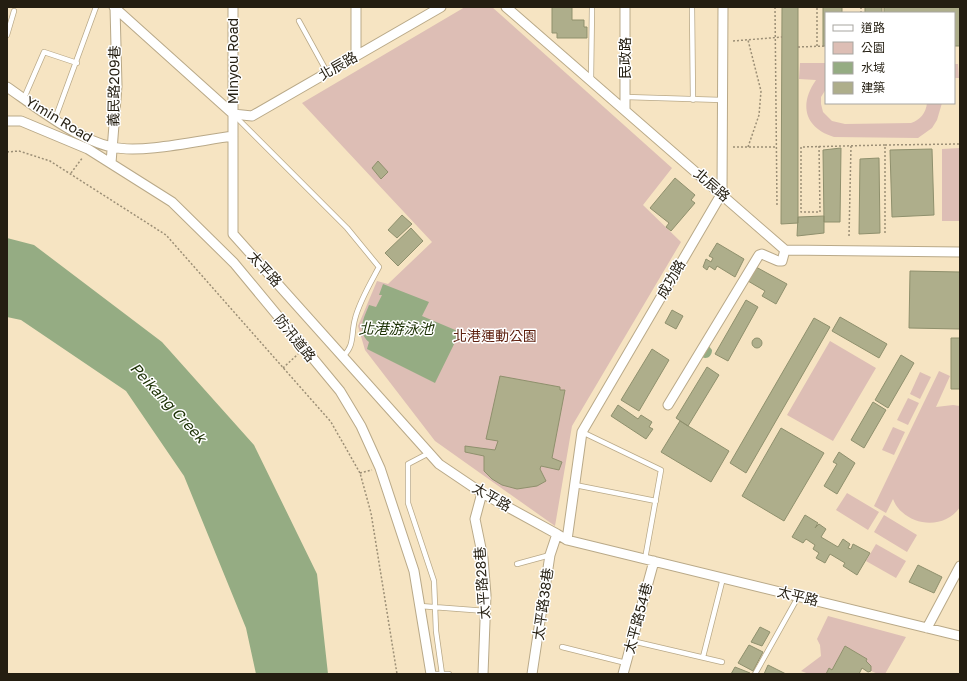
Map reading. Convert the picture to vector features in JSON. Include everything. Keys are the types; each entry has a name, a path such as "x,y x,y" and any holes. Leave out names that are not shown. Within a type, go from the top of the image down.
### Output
{"street":[{"path":"114,7 233,114"},
{"name":"義民路209巷","path":"111,163 117,86 114,7"},
{"name":"Minyou Road","path":"233,7 233,114"},
{"path":"356,7 356,56"},
{"name":"北辰路","path":"233,114 252,116 441,7"},
{"name":"北辰路","path":"506,7 786,250"},
{"name":"民政路","path":"625,7 625,109"},
{"path":"722,193 723,7"},
{"name":"Yimin Road","path":"7,87 55,119 91,139 112,147 137,150 233,136"},
{"name":"太平路","path":"233,114 233,234 439,464 482,492 567,540 960,636"},
{"name":"防汛道路","path":"7,121 21,121 88,149 172,202 234,263 340,391 361,426 380,468 414,571 431,674"},
{"name":"成功路","path":"567,540 582,432 722,193"},
{"path":"668,405 758,255 762,254 778,261 782,261 786,250 960,252"},
{"name":"太平路28巷","path":"482,492 475,519 483,558 486,611 483,674"},
{"name":"太平路38巷","path":"532,674 550,555 557,534"},
{"name":"太平路54巷","path":"623,674 650,560"},
{"path":"927,628 960,566"}],"lane":[{"path":"55,119 77,63 96,7"},
{"path":"591,80 592,7"},
{"path":"692,7 693,100"},
{"path":"7,35 14,11"},
{"path":"298,21 327,72"},
{"path":"24,98 44,52 77,63"},
{"path":"626,97 722,100"},
{"path":"233,114 347,228 379,266 354,318 352,342 349,351 342,357"},
{"path":"582,432 661,470 656,501 650,560"},
{"path":"429,453 408,464 408,503 434,581 436,631 442,674"},
{"path":"575,485 656,501"},
{"path":"517,564 550,555"},
{"path":"703,657 723,578"},
{"path":"755,674 798,596"},
{"path":"420,606 486,611"},
{"path":"632,641 722,662"},
{"path":"562,647 626,664"},
{"path":"431,674 450,674"}],"path":[{"path":"774,7 777,207"},
{"path":"817,7 817,46"},
{"path":"733,41 782,38"},
{"path":"748,40 761,90 759,115 748,147"},
{"path":"798,47 825,46"},
{"path":"819,146 820,212 801,212 801,146 960,144"},
{"path":"885,145 885,235"},
{"path":"849,236 851,146"},
{"path":"733,147 777,147"},
{"path":"71,173 88,149"},
{"path":"7,152 19,151 50,161 166,235 331,422 360,473 371,513 397,674"},
{"path":"283,368 298,354"},
{"path":"360,473 380,468"}],"green space":[{"name":"北港運動公園","path":"465,7 492,7 672,168 643,205 681,242 572,426 555,526 435,441 365,350 358,326 377,281 388,284 432,242 302,103"},
{"path":"800,63 825,63 825,91 821,97 823,112 832,121 845,124 911,123 922,116 927,104 942,104 937,120 932,128 918,138 834,137 816,128 807,114 807,98 816,80 799,79"},
{"path":"955,64 958,64 959,78 955,78"},
{"path":"960,148 960,221 942,221 942,149"},
{"path":"830,341 876,368 833,441 787,415"},
{"path":"939,371 950,376 936,407 953,405 960,406 960,507 948,518 932,523 909,517 899,509 893,499 886,513 874,506"},
{"path":"920,372 931,377 920,399 910,394"},
{"path":"908,398 919,403 908,425 897,420"},
{"path":"893,427 905,432 894,455 882,450"},
{"path":"847,493 879,512 868,530 836,510"},
{"path":"884,515 917,535 907,552 874,532"},
{"path":"876,544 906,561 896,578 866,561"},
{"path":"828,616 906,637 885,674 878,674 871,671 871,666 866,661 867,659 845,646 832,670 829,668 826,674 809,674 801,671 821,656 820,645 817,639"}],"water":[{"name":"Peikang Creek","path":"7,238 34,245 162,342 254,445 317,574 328,674 256,674 246,628 184,476 126,391 21,320 7,317"},
{"name":"北港游泳池","path":"383,284 429,302 422,316 460,332 435,383 367,349 369,342 363,333 362,324 369,305 376,307 382,295 379,295"},
{"path":"708,345 712,352 709,357 704,358 702,357"}],"building":[{"path":"552,7 572,7 572,20 584,20 584,27 587,27 587,38 557,38 557,33 552,33"},
{"path":"782,7 798,7 798,223 781,224"},
{"path":"823,7 842,7 842,12 825,12 825,46 823,46"},
{"path":"865,7 882,7 882,12 865,12"},
{"path":"884,7 960,7 960,46 955,46 955,12 884,12"},
{"path":"841,148 840,222 824,222 823,150"},
{"path":"932,149 934,215 892,217 890,150"},
{"path":"879,158 880,233 859,234 860,159"},
{"path":"378,161 388,172 381,179 372,168"},
{"path":"675,178 695,195 691,200 695,203 671,231 666,227 669,223 650,208"},
{"path":"402,215 412,224 397,238 388,230"},
{"path":"824,216 824,233 797,236 798,217"},
{"path":"411,228 423,241 398,266 385,253"},
{"path":"717,243 744,259 735,277 717,266 715,270 709,266 707,270 703,267 706,259 711,262 713,258 709,256"},
{"path":"756,267 787,284 776,304 762,296 765,291 748,281"},
{"path":"910,271 960,272 960,329 909,328"},
{"path":"746,300 758,307 728,361 715,354"},
{"path":"672,310 683,316 676,329 665,323"},
{"path":"840,317 887,344 879,358 832,331"},
{"path":"814,318 830,327 746,473 730,463"},
{"path":"755,338 759,338 761,339 761,347 755,348 752,345 752,341"},
{"path":"951,338 960,338 960,389 951,389"},
{"path":"652,349 669,360 639,411 621,400"},
{"path":"901,355 914,363 888,408 875,400"},
{"path":"707,367 719,375 688,426 676,418"},
{"path":"500,376 560,387 560,390 565,390 552,458 562,462 559,470 541,466 540,469 546,481 537,486 517,489 502,485 492,479 484,471 484,456 465,452 465,446 495,450 498,441 486,439"},
{"path":"873,402 886,410 864,448 851,440"},
{"path":"618,405 638,419 641,415 652,422 649,427 653,429 646,439 611,416"},
{"path":"680,421 729,451 711,482 661,452"},
{"path":"781,428 824,453 784,521 742,496"},
{"path":"839,452 855,463 837,494 824,486 837,464 833,462"},
{"path":"805,515 818,523 815,528 819,524 826,529 821,537 838,547 843,539 850,544 848,548 851,549 853,544 870,553 857,575 843,566 845,563 830,554 825,563 816,558 819,553 813,549 815,545 806,539 803,543 792,537"},
{"path":"918,565 942,577 934,593 909,582"},
{"path":"760,627 770,632 762,646 751,642"},
{"path":"749,645 763,652 753,671 738,663"},
{"path":"845,646 867,659 866,661 871,666 871,671 868,672 862,668 859,674 826,674 829,668 832,670"},
{"path":"768,665 786,674 764,674"},
{"path":"735,667 750,673 731,674"}]}
